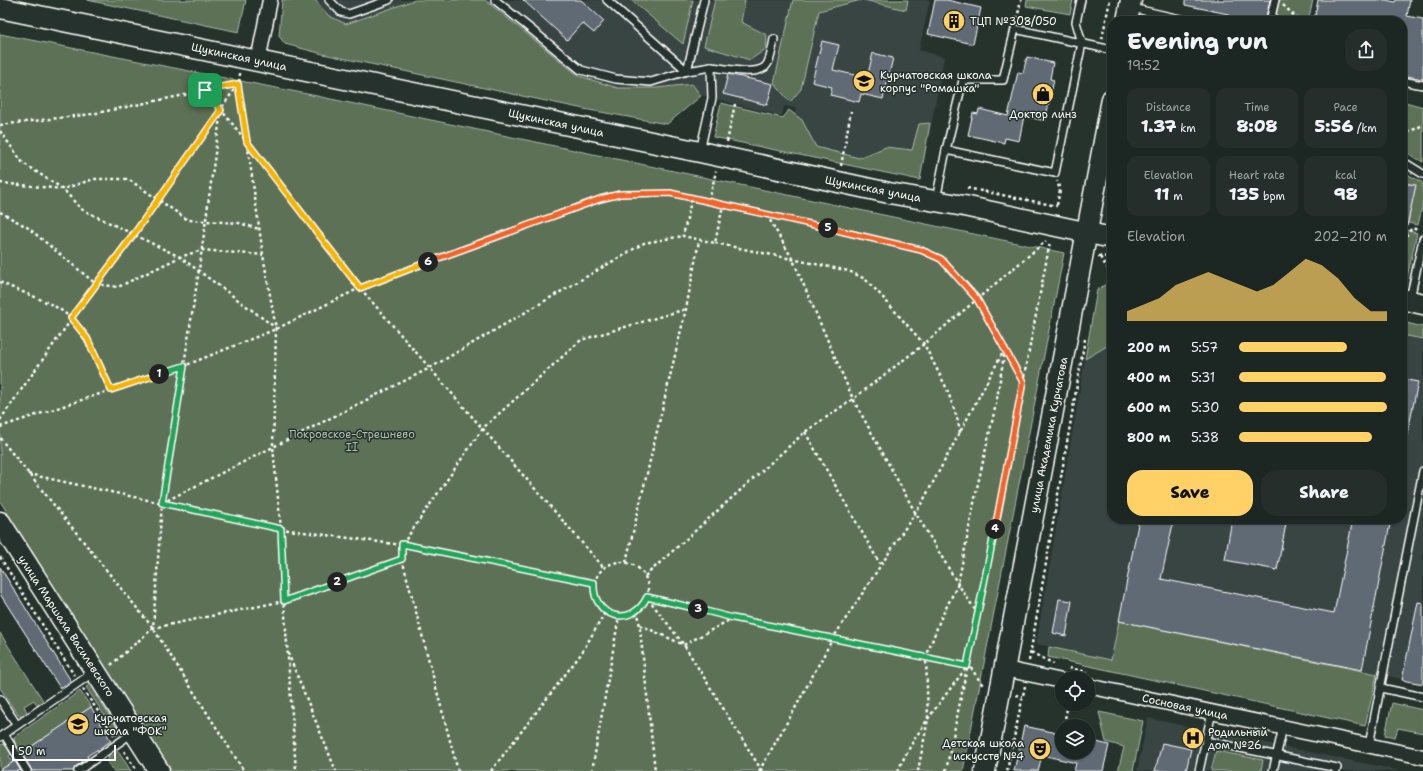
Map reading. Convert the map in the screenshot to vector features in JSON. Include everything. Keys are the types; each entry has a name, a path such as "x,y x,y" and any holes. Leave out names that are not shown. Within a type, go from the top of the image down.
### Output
{"main road":[{"name":"Щукинская улица","path":"0,8 700,152 889,193 936,200 1101,235"},
{"name":"улица Академика Курчатова","path":"985,771 1005,669 1101,235 1107,161"},
{"name":"улица Маршала Василевского","path":"0,522 92,669 126,738 159,771"}],"street":[{"path":"258,61 270,0"},
{"path":"1005,669 1055,680"},
{"name":"Сосновая улица","path":"1095,687 1423,757"}],"lane":[{"path":"329,0 341,12 349,14 389,0"},
{"path":"495,0 581,70 616,79 651,82 687,70 711,66 752,72 765,66 771,55 774,39"},
{"path":"608,0 687,70"},
{"path":"687,70 704,0"},
{"path":"946,150 1055,173 1082,43 1076,22 1081,0"},
{"path":"1271,16 1275,0"},
{"path":"1129,10 1162,16"},
{"path":"936,200 946,150 963,80 1003,80 1015,29 1107,49"},
{"path":"700,152 712,98 711,66"},
{"path":"1407,82 1423,85"},
{"path":"1407,164 1423,174"},
{"path":"1411,301 1423,239"},
{"path":"1369,745 1423,471"},
{"path":"27,771 2,735 79,682 92,669"},
{"path":"1381,688 1423,696"},
{"path":"0,699 17,725"},
{"path":"1199,771 1212,712"},
{"path":"1273,771 1283,727"},
{"path":"78,771 126,738"},
{"path":"1206,741 1337,768 1336,771"}],"path":[{"path":"1015,29 1021,0"},
{"path":"1100,47 1110,0"},
{"path":"1278,0 1295,16"},
{"path":"0,125 92,114 238,84"},
{"path":"0,420 71,318 134,234 238,84"},
{"path":"238,84 263,255 276,329 273,446 281,529 287,650 296,771"},
{"path":"205,90 360,288 604,568"},
{"path":"726,147 735,104"},
{"path":"153,628 162,503 199,270 221,110"},
{"path":"840,171 851,111"},
{"path":"1407,133 1423,125"},
{"path":"0,131 23,164 63,189 81,209 180,257 276,329"},
{"path":"709,201 717,166"},
{"path":"1055,173 1060,190 1057,206"},
{"path":"0,183 63,189 94,179 128,179 188,220 239,223 260,229"},
{"path":"0,427 184,366 276,329 360,288 507,232 600,199 620,194 670,193 692,197 921,250 941,259 977,299 1023,382"},
{"path":"683,236 692,197"},
{"path":"715,243 723,204"},
{"path":"0,212 27,227 96,284 118,287 180,257 202,250 263,255"},
{"path":"767,214 793,260 853,399 915,512 958,584 978,614"},
{"path":"1407,234 1412,228 1423,231"},
{"path":"1098,264 1101,235"},
{"path":"162,503 430,368 644,243 683,236 699,241 849,271 865,279 924,344 947,389 958,421 960,433"},
{"path":"645,576 805,432 853,399 924,344 1051,236 946,771"},
{"path":"626,562 686,309 699,241"},
{"path":"1100,256 1107,257"},
{"path":"1100,256 1107,267"},
{"path":"0,282 58,308 71,318 87,338 111,390"},
{"path":"458,771 402,559 402,544 483,428 582,340 686,309"},
{"path":"1007,771 1027,674 1086,334"},
{"path":"759,771 762,770 833,638 915,512 960,433 1004,349"},
{"path":"918,771 928,720 926,657 940,620 958,584 996,404 1004,349"},
{"path":"805,432 880,564"},
{"path":"0,438 153,628 244,771"},
{"path":"28,474 281,529 402,544 594,583"},
{"path":"0,557 92,669"},
{"path":"137,771 126,738 79,682 92,669 153,628 284,601 402,559"},
{"path":"618,562 626,562 634,565 645,576 647,582 647,597 644,604 638,610 626,616 619,616 606,611 596,600 594,583 598,574 604,568 618,562"},
{"path":"647,597 733,618 967,666 971,668 986,689 1023,696"},
{"path":"647,597 684,646 762,770"},
{"path":"638,610 655,771"},
{"path":"491,771 581,654 606,611"},
{"path":"592,771 619,616"},
{"path":"684,646 733,618"},
{"path":"640,625 684,646"},
{"path":"287,650 336,771"},
{"path":"898,771 902,761 928,720 967,666"}],"shaded area":[{"path":"288,0 930,0 919,50 944,57 921,178 789,151 796,108 784,106 782,116 701,95 667,123 280,39"},
{"path":"1407,336 1423,339 1423,684 1362,670 1119,621 1111,660 1036,644 1085,359 1107,346 1107,524 1407,524"},
{"name":"Родильный дом №26","path":"1148,718 1208,731 1401,771 1137,771"}],"green space":[{"path":"87,0 246,0 239,32"},
{"path":"282,0 315,0 329,16 346,24 415,0 485,0 579,76 618,88 657,88 692,84 701,96 667,124 584,109 323,54 285,44 279,36"},
{"path":"631,0 693,0 683,44"},
{"path":"715,0 745,0 741,22 767,35 766,49 750,60 704,46"},
{"path":"793,0 861,0 819,11 801,89 790,102 774,83"},
{"path":"864,0 908,0 906,10"},
{"path":"1027,0 1073,0 1070,14 1026,6"},
{"path":"1279,0 1313,0 1309,16 1276,15"},
{"name":"Покровское-Стрешнево II","path":"0,34 307,94 1064,253 963,771 169,771 0,501"},
{"path":"1407,102 1423,107 1423,162 1407,153"},
{"path":"721,103 783,118 789,110 802,120 816,147 859,158 886,147 912,150 919,124 930,123 920,180 713,137"},
{"path":"1407,174 1423,183 1423,203 1418,225 1408,223 1415,185 1407,184"},
{"path":"1407,230 1417,233 1407,278"},
{"path":"1107,283 1107,346 1085,359 1097,290"},
{"path":"1407,323 1423,327 1423,339 1407,336"},
{"path":"1119,621 1377,674 1365,726 1048,657 1049,647 1111,660"},
{"path":"0,633 44,702 38,707 34,700 24,706 28,714 23,718 18,715 0,688"},
{"path":"89,685 121,733 117,735 86,687"},
{"path":"80,691 91,707 23,752 36,771 33,771 15,744 14,737"},
{"path":"1392,703 1423,710 1423,733 1398,728 1395,737 1385,735"},
{"path":"1099,712 1143,721 1133,771 1118,771 1124,747 1106,742"},
{"path":"2,744 7,746 11,754 9,756 13,762 0,770 0,746"},
{"path":"118,751 131,771 113,771 107,762 109,757"},
{"path":"1216,751 1263,760 1261,771 1211,771"}],"building":[{"path":"523,0 581,0 604,21 594,33 582,23 567,40"},
{"name":"ТЦП №308/050","path":"935,0 947,0 981,8 973,44 928,34"},
{"path":"1185,0 1270,0 1266,16 1227,16 1228,14 1185,5"},
{"path":"1318,0 1386,0 1395,2 1396,0 1410,0 1407,16 1315,16"},
{"path":"1407,16 1423,19 1423,79 1407,76"},
{"path":"822,41 839,45 833,70 867,78 873,53 893,58 883,99 861,94 859,102 830,95 832,87 812,82"},
{"path":"1027,57 1053,63 1050,79 1054,80 1045,121 1024,116 1019,141 1005,138 1004,143 968,135 973,113 978,114 979,109 1008,116 1018,72 1023,73"},
{"path":"728,74 773,84 767,105 723,94"},
{"path":"1407,184 1416,185 1407,226"},
{"path":"1407,380 1418,382 1407,436"},
{"path":"1138,524 1173,524 1161,579 1334,613 1352,524 1390,524 1362,670 1119,621"},
{"path":"1231,524 1286,524 1277,570 1225,560"},
{"path":"0,567 71,681 60,688 0,594"},
{"path":"1059,599 1072,601 1066,636 1053,633"},
{"path":"1418,602 1423,603 1423,684 1402,680"},
{"name":"Курчатовская школа \"ФОК\"","path":"91,707 111,741 87,756 88,758 75,767 73,771 32,771 23,756 25,755 23,752"},
{"name":"Детская школа искусств №4","path":"1024,726 1055,733 1055,758 1042,755 1038,771 1014,771"},
{"name":"Детская школа искусств №4","path":"1095,742 1109,745 1103,771 1074,771 1076,763 1059,759 1095,759"},
{"path":"1162,743 1191,749 1186,771 1155,771"},
{"path":"15,761 21,771 0,771 0,770"}],"place":[{"name":"ТЦП №308/050","path":"954,21"},
{"name":"Курчатовская школа корпус \"Ромашка\"","path":"864,81"},
{"name":"Доктор линз","path":"1043,94"},
{"name":"Курчатовская школа \"ФОК\"","path":"78,724"},
{"name":"Родильный дом №26","path":"1193,738"},
{"name":"Детская школа искусств №4","path":"1040,749"}],"route":[{"path":"238,84 247,142 360,288 507,232 600,199 620,194 670,193 921,250 941,259 977,299 1023,382 967,666 733,618 647,597 644,604 638,610 626,616 619,616 606,611 600,606 596,600 594,583 402,544 402,559 284,601 281,529 162,503 184,366 111,390 87,338 71,318 134,234 221,110 205,90 238,84"}]}
